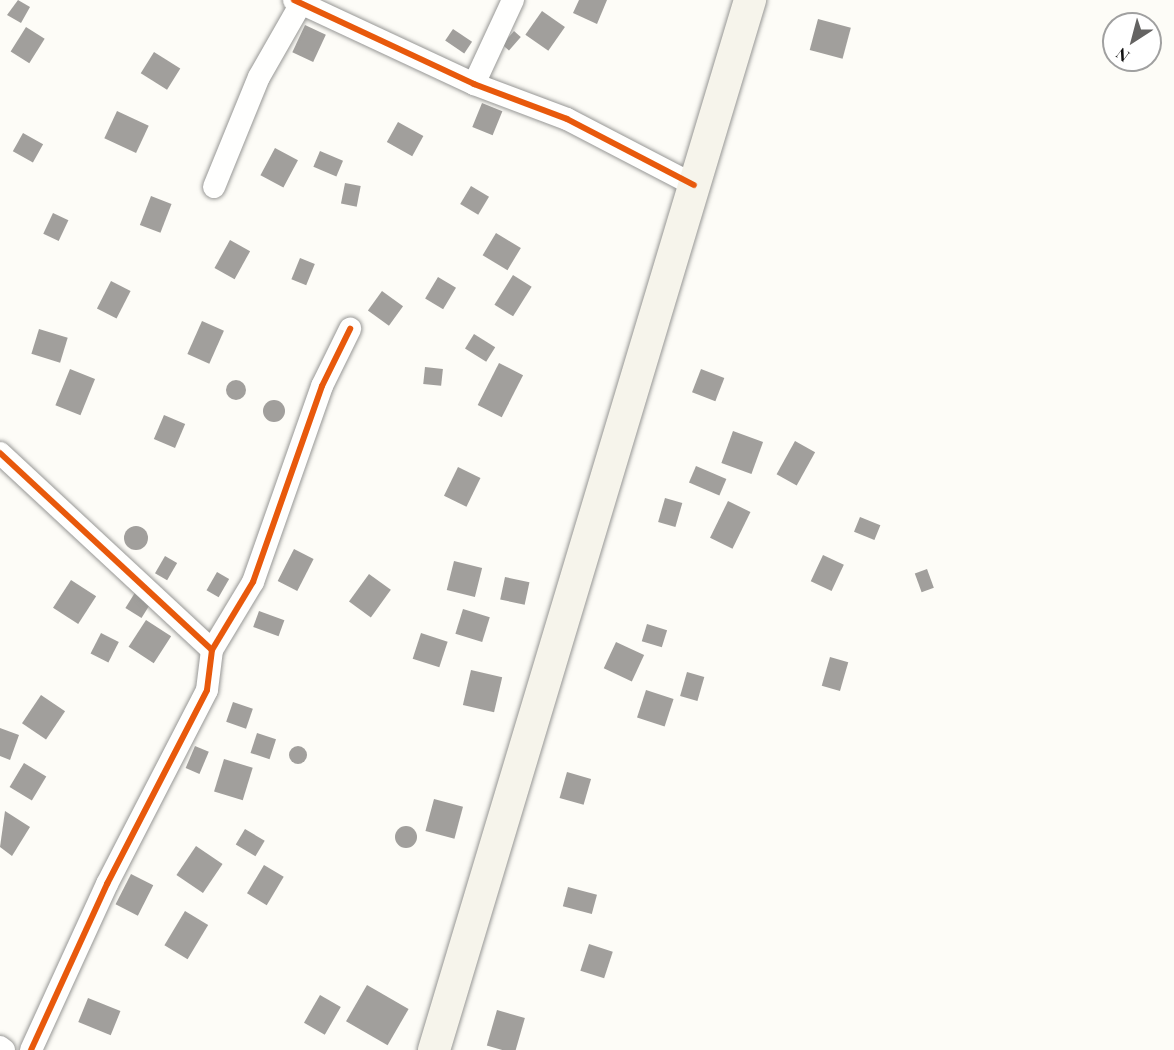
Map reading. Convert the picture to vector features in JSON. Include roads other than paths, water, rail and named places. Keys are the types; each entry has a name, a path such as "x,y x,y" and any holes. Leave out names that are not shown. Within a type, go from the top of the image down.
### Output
{"main road":[{"path":"434,1050 750,0"}],"street":[{"path":"474,84 513,0"},
{"path":"214,187 259,77 299,1 474,84 567,120 694,185"},
{"path":"31,1050 119,860 143,824 203,700 212,650 253,582 322,387 350,329"},
{"path":"0,453 212,650"},
{"path":"0,1047 4,1050"}]}
